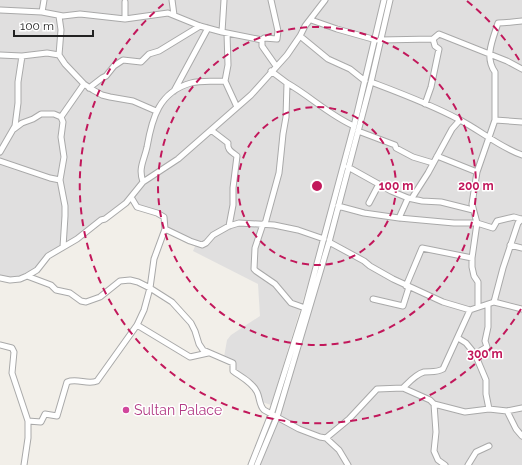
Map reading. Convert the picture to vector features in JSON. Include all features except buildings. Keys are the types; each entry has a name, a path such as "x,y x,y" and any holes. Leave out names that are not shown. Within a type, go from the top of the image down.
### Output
{"street":[{"path":"42,12 44,0"},
{"path":"172,0 174,15"},
{"path":"224,0 224,32 228,65 225,81 237,107"},
{"path":"0,10 42,12 59,16 80,14 125,18 161,13 174,15 200,26 262,40 264,38 277,39 278,31 271,0"},
{"path":"0,278 10,280 20,279 37,270 48,256 77,238 101,220 105,219 131,197 144,182 178,159 251,95 287,55 305,26 325,0"},
{"path":"378,40 384,0"},
{"path":"251,465 271,415 338,206 358,131 378,40 390,0"},
{"path":"125,2 125,18"},
{"path":"59,16 61,30 59,56"},
{"path":"311,20 378,40 433,39 439,34 490,54 522,69"},
{"path":"478,307 478,287 472,267 477,223 472,204 477,172 495,120 495,72 491,66 490,50 498,23 522,21"},
{"path":"89,88 106,76 118,62 126,60 141,62 149,54 160,51 200,26"},
{"path":"174,91 208,28"},
{"path":"300,36 328,59 350,69 368,82 400,92 460,120 511,152 522,155"},
{"path":"425,104 431,87 439,49 435,46 433,39"},
{"path":"262,40 262,46 276,66"},
{"path":"0,55 22,56 47,53 59,56 84,84 96,92 110,98 133,101 156,111"},
{"path":"14,129 22,56"},
{"path":"271,71 332,114 354,126"},
{"path":"144,182 140,172 151,124 156,111 162,102 174,91 192,83 225,81"},
{"path":"257,465 277,417 326,240 354,126 368,82"},
{"path":"287,83 286,117 279,173 264,224 255,248 254,269 275,284 291,303 305,308"},
{"path":"61,117 84,84"},
{"path":"0,152 14,129 22,123 41,114 54,114 61,117 63,122 61,137 64,157 60,180 65,206 63,247"},
{"path":"399,218 452,129 460,120"},
{"path":"495,120 522,122"},
{"path":"211,130 228,144 227,147 229,150 237,156 233,188 233,205 229,226"},
{"path":"358,131 396,145 396,148 414,157 433,163"},
{"path":"437,156 477,172"},
{"path":"0,161 60,180"},
{"path":"348,167 379,184 410,198 422,201 441,202 473,210"},
{"path":"368,204 379,184"},
{"path":"28,421 41,422 45,414 57,416 67,382 97,381 113,361 137,325 144,310 150,288 154,259 164,229 164,217 157,213 137,207 131,197"},
{"path":"338,206 364,213 399,218 454,223 477,223 493,228 497,221 514,217 522,219 518,223 491,303 486,341 487,347 475,354"},
{"path":"164,229 202,245 206,243 213,235 229,226 239,223 264,224 298,230 326,240 356,256 370,266 407,287 443,302 470,310 491,303 522,309"},
{"path":"510,245 522,248"},
{"path":"373,299 403,306 407,287 422,248 472,258"},
{"path":"27,276 51,285 56,290 70,293 86,302 100,297 120,281 130,280 150,288 172,302 191,323 201,348 208,353 233,363 233,371 246,380 256,390 262,408 271,415 314,435 326,438 339,450 348,465"},
{"path":"403,388 416,376 424,372 438,372 443,369 470,310"},
{"path":"137,325 190,357 208,353"},
{"path":"458,338 466,343 475,354 486,380 486,394 489,409"},
{"path":"0,345 12,348 14,352 12,373 28,421 28,438 24,465"},
{"path":"326,438 348,419 377,389 403,388 430,400 434,404 465,412 489,409 507,411 522,408"},
{"path":"434,404 436,432 434,451 438,460 445,465"},
{"path":"507,411 516,429 522,436"},
{"path":"468,465 476,452 489,446"}],"shaded area":[{"path":"0,0 383,0 373,47 326,225 271,405 262,402 258,391 234,370 233,362 224,357 227,340 231,335 260,316 258,284 193,251 196,244 166,228 165,219 137,208 130,197 116,210 48,256 37,269 13,278 0,277"},
{"path":"391,0 522,0 522,465 256,465 282,404 336,218"}],"place":[{"name":"Sultan Palace","path":"126,410"}]}
